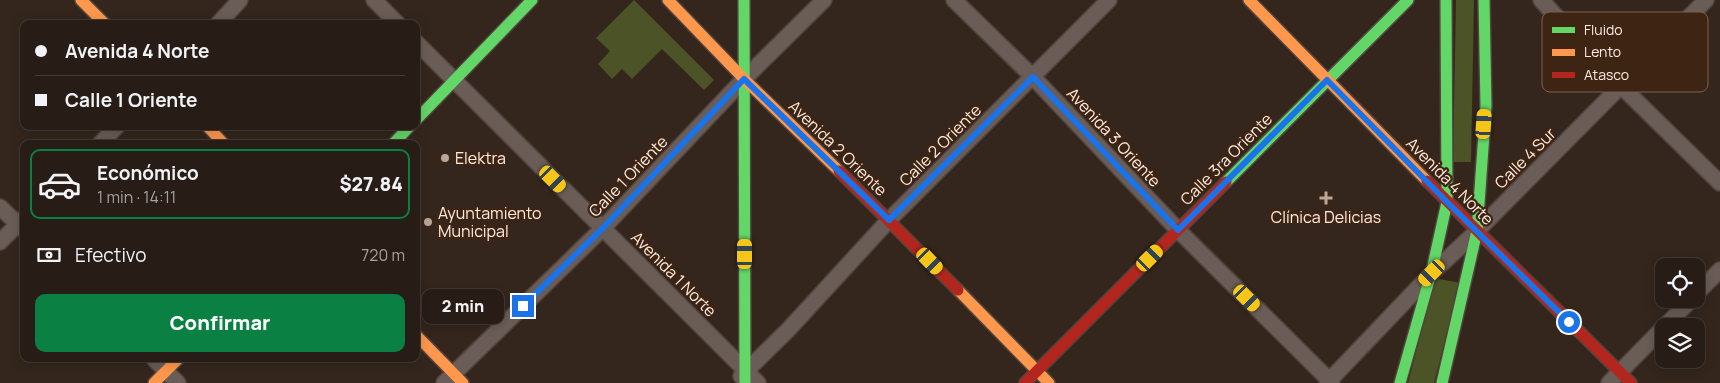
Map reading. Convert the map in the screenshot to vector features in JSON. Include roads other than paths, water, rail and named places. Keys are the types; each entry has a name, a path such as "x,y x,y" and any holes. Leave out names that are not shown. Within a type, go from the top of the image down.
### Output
{"main road":[{"path":"81,0 101,20"},
{"path":"420,116 532,0"},
{"name":"Avenida 2 Oriente","path":"668,0 744,79 889,220 1049,383"},
{"path":"742,379 744,0"},
{"name":"Avenida 4 Norte","path":"1249,0 1447,202 1631,383"},
{"name":"Calle 3ra Oriente","path":"1025,383 1408,0"},
{"path":"1400,383 1432,273 1442,234 1447,202 1446,0"},
{"path":"1442,383 1477,231 1486,106 1484,0"},
{"path":"211,130 220,140"},
{"path":"397,140 406,130"},
{"path":"420,340 454,380"},
{"path":"154,383 175,362"}],"street":[{"path":"222,20 240,0"},
{"path":"374,0 394,20"},
{"name":"Calle 1 Oriente","path":"454,380 603,228 744,79 824,0"},
{"name":"Avenida 3 Oriente","path":"954,0 1033,77 1178,230 1330,382"},
{"name":"Calle 2 Oriente","path":"742,379 889,220 1109,0"},
{"path":"1541,0 1552,12"},
{"name":"Calle 4 Sur","path":"1694,12 1706,0"},
{"name":"Avenida 1 Norte","path":"420,46 603,228 742,379 758,383"},
{"name":"Calle 4 Sur","path":"1330,382 1432,273 1477,231 1615,92"},
{"path":"1627,92 1720,183"},
{"path":"104,140 113,130"},
{"path":"0,207 20,222"},
{"path":"0,242 20,226"},
{"path":"1705,285 1720,270"},
{"path":"1673,318 1683,308"},
{"path":"1609,383 1655,336"},
{"path":"157,362 178,383"}],"place":[{"name":"Elektra","path":"445,158"},
{"name":"Clínica Delicias","path":"1326,198"},
{"name":"Ayuntamiento Municipal","path":"428,222"}]}
